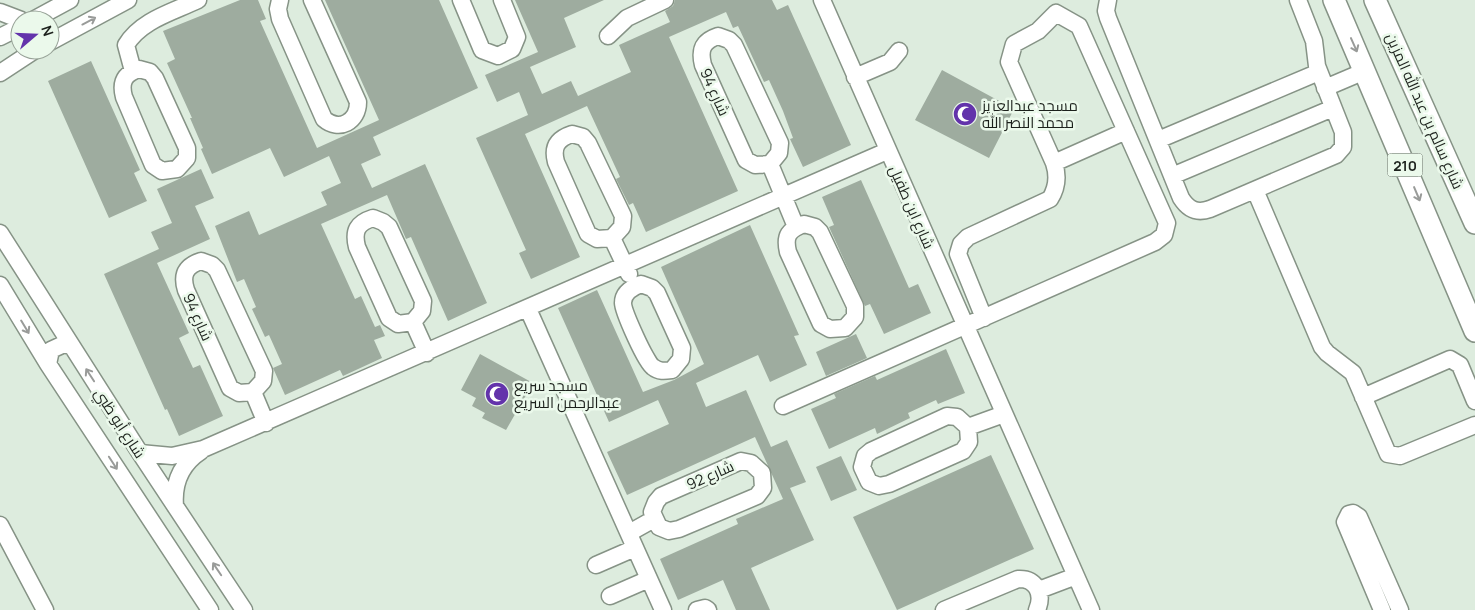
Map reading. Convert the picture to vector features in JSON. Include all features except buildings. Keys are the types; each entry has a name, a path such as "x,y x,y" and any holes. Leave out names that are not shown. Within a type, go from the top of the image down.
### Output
{"main road":[{"name":"210","path":"1334,0 1475,331"},
{"name":"شارع سالم بن عبد الله المزين","path":"1374,0 1475,221"}],"street":[{"path":"0,6 10,0"},
{"path":"53,10 70,0"},
{"path":"60,35 128,0"},
{"path":"133,71 126,45 132,34 144,25 198,0"},
{"path":"280,0 278,9 280,19 324,119 332,125 339,126 353,119 357,112 358,102 312,0"},
{"path":"461,0 482,50 491,55 498,56 512,49 517,38 502,0"},
{"path":"608,36 627,18 664,0"},
{"name":"شارع ابن طفيل","path":"822,0 1091,610"},
{"path":"1108,0 1106,11 1108,18 1172,176 1187,207 1198,211 1210,210 1340,152 1344,137 1319,72 1314,41 1298,0"},
{"path":"783,406 984,318 1155,242 1164,235 1167,222 1079,26 1056,13 1038,31 1014,44 1009,62 1054,163 1057,180 1055,192 1050,199 968,237 960,244 959,262 984,318"},
{"name":"شارع 94","path":"723,37 734,45 780,143 779,153 770,164 754,165 746,160 700,55 702,48 712,38 723,37"},
{"path":"855,78 890,62 898,51"},
{"path":"0,73 20,60"},
{"path":"144,69 155,78 188,148 186,158 177,169 162,171 153,165 121,87 125,76 133,71 144,69"},
{"path":"1325,88 1365,71"},
{"path":"1158,140 1319,72"},
{"path":"1172,176 1333,108"},
{"path":"1054,163 1126,131"},
{"path":"576,134 588,143 622,216 622,227 612,238 597,239 588,234 554,152 557,142 566,136 576,134"},
{"path":"140,453 172,456 203,449 887,151"},
{"path":"770,164 796,227"},
{"path":"1255,190 1322,346 1330,356 1353,373 1383,447 1391,456 1400,456 1475,425"},
{"path":"377,219 389,227 423,301 422,311 413,322 398,324 389,318 354,236 358,226 367,220 377,219"},
{"path":"808,224 820,232 856,306 855,317 845,328 830,329 821,324 786,242 789,231 796,227 808,224"},
{"name":"شارع أبو ظبي","path":"0,233 140,453 244,610"},
{"path":"612,238 635,287"},
{"name":"شارع 94","path":"206,262 217,270 264,371 263,381 253,392 239,393 230,388 183,280 184,273 195,263 206,262"},
{"name":"شارع أبو ظبي","path":"0,285 48,364 210,610"},
{"path":"646,285 657,293 682,348 682,359 672,370 658,370 650,365 626,313 623,303 624,296 635,287 646,285"},
{"path":"954,303 974,294"},
{"path":"528,309 663,610"},
{"path":"413,322 427,353"},
{"path":"48,364 51,350 64,344 71,346"},
{"path":"1363,396 1450,359 1460,365 1475,401"},
{"path":"253,392 266,423"},
{"path":"968,427 1004,414"},
{"path":"947,416 958,417 968,427 969,442 963,451 889,484 879,486 872,484 864,474 862,462 871,451 947,416"},
{"path":"175,506 176,484 180,473 190,460 203,449"},
{"name":"شارع 92","path":"741,461 751,463 762,473 762,488 757,496 669,531 659,527 654,519 653,508 661,496 741,461"},
{"path":"1382,610 1346,522 1349,514 1357,514 1359,517 1400,610"},
{"path":"596,565 632,541 654,519"},
{"path":"0,525 45,610"},
{"path":"1039,590 1076,576"},
{"path":"944,610 1018,578 1028,580 1039,590 1041,598 1037,610"},
{"path":"610,596 649,579"},
{"path":"697,610 705,608 708,610"}],"place":[{"name":"مسجد عبدالعزيز محمد النصر الله","path":"965,114"},
{"name":"مسجد سريع عبدالرحمن السريع","path":"497,394"}]}
